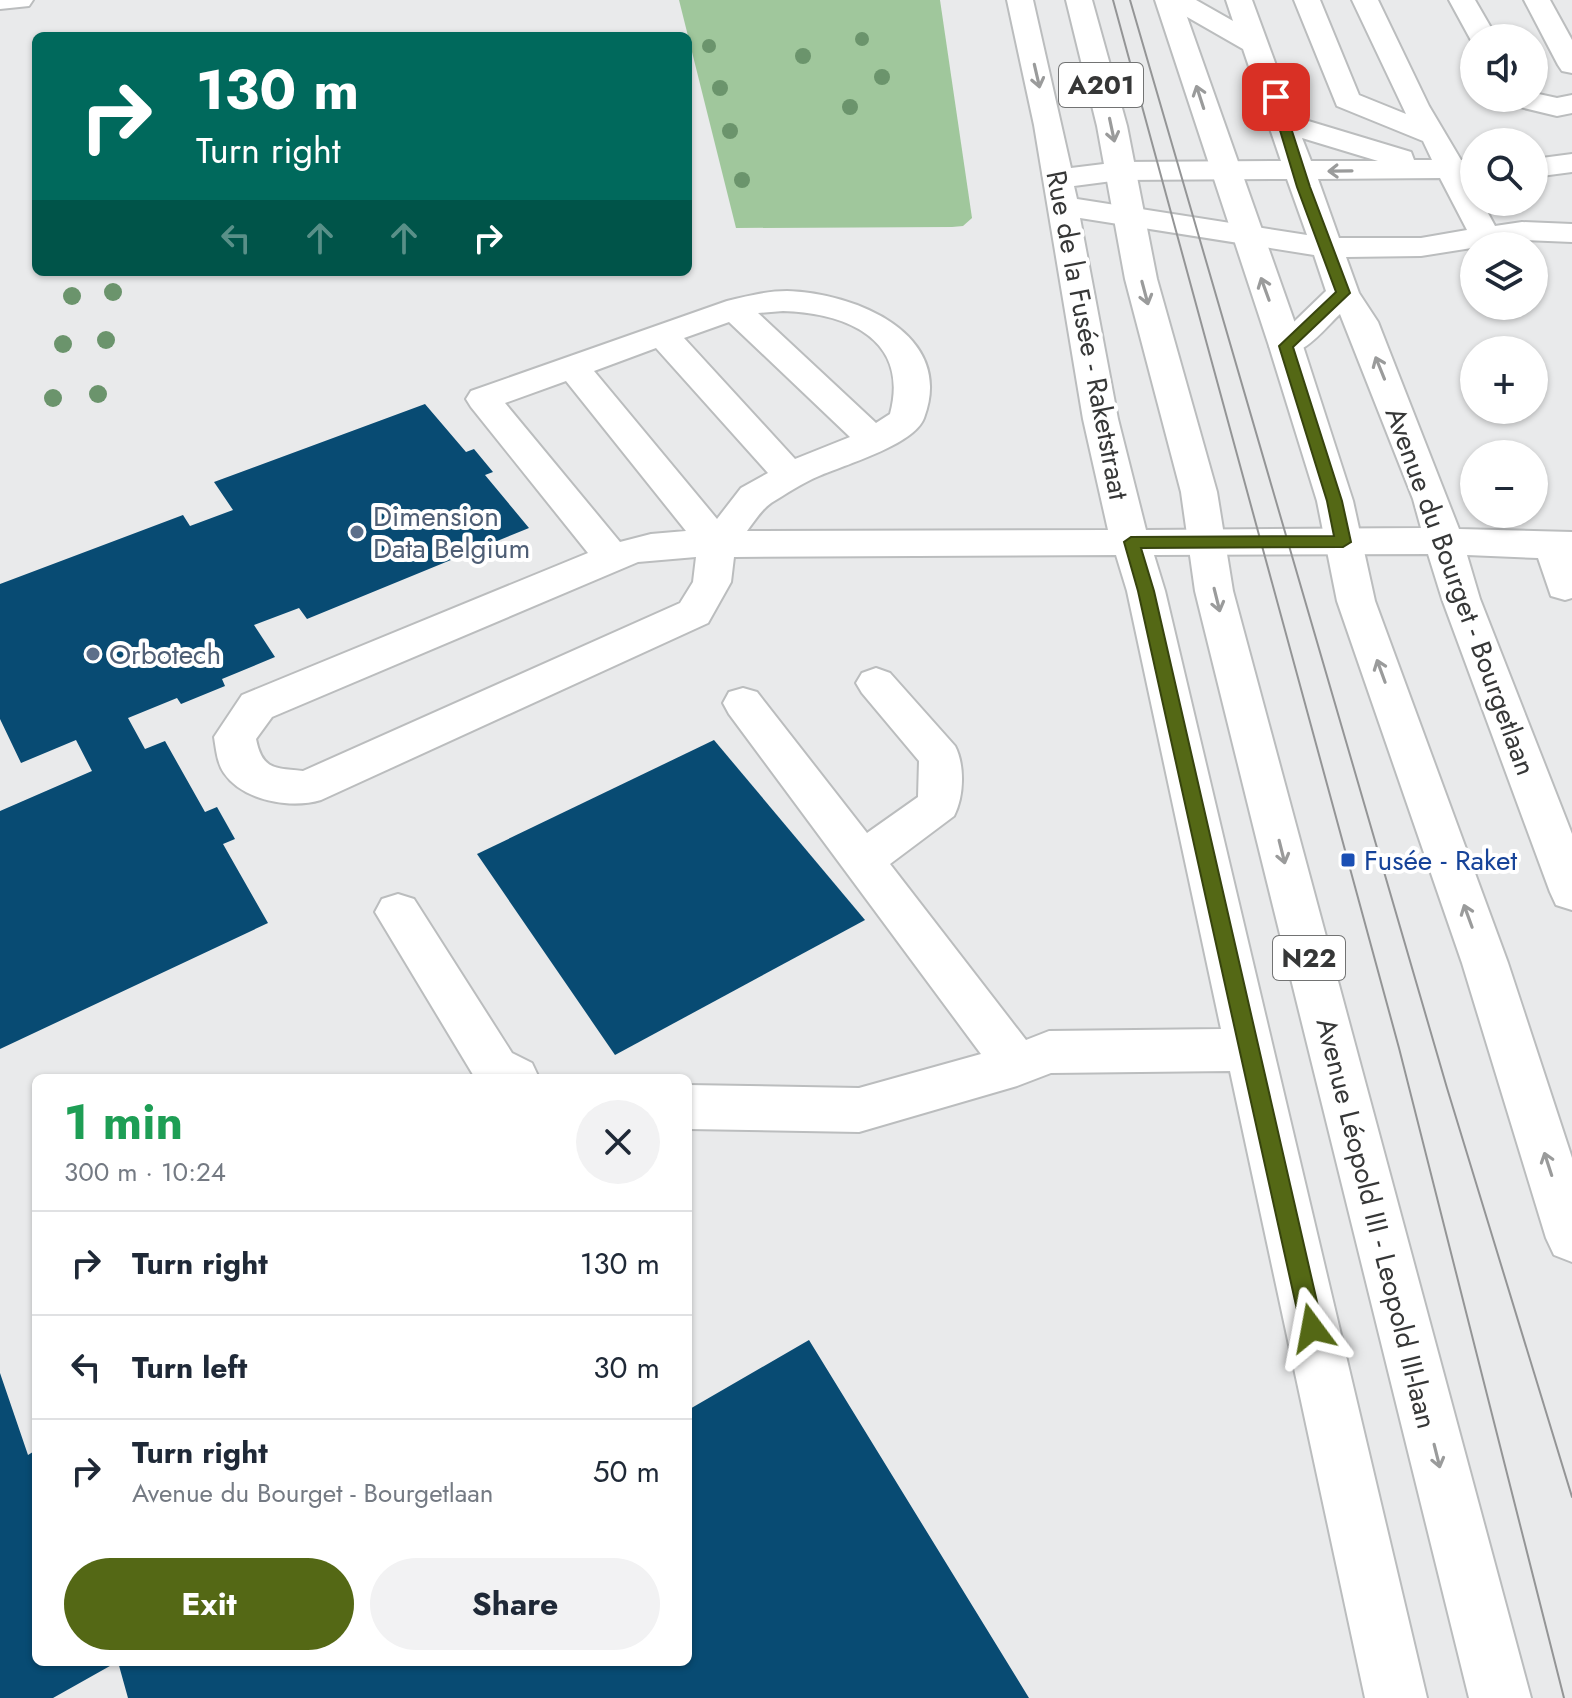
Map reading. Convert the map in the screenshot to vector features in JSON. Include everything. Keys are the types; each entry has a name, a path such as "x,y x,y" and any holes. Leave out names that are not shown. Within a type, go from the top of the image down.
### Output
{"street":[{"path":"0,1 20,0"},
{"name":"Rue de la Fusée - Raketstraat","path":"1020,0 1048,126 1072,281 1117,493 1146,591 1396,1698"},
{"name":"Avenue Léopold III - Leopold III-laan","path":"1079,0 1120,171 1141,279 1199,492 1218,606 1500,1698"},
{"path":"1168,0 1286,346 1335,501 1356,601 1485,963 1572,1238"},
{"path":"1177,0 1256,45"},
{"name":"Avenue du Bourget - Bourgetlaan","path":"1239,0 1343,293 1361,322 1431,499 1461,599 1572,892"},
{"path":"1307,0 1347,100 1435,136"},
{"path":"1365,0 1415,106 1453,169 1481,228"},
{"path":"1462,0 1475,24"},
{"path":"1537,0 1572,65"},
{"path":"1548,105 1572,104"},
{"path":"1285,123 1453,169"},
{"path":"1548,166 1572,163"},
{"path":"1058,193 1120,171 1453,169"},
{"path":"1058,193 1129,217 1329,248 1421,247 1481,228 1568,232"},
{"path":"1383,246 1460,264"},
{"path":"1286,346 1343,293"},
{"path":"612,558 483,399 735,310 782,301 825,305 853,313 880,327 906,353 913,374 912,397 906,420 874,440 791,476 754,497 717,544 712,582 694,613 306,788 261,782 240,764 235,737 257,706 612,558 653,544 717,544 1131,542 1343,542 1443,541 1562,546 1565,587"},
{"path":"735,310 874,440"},
{"path":"662,335 791,476"},
{"path":"572,367 717,544"},
{"path":"864,859 939,804 940,757 876,683"},
{"path":"743,703 1017,1065"},
{"path":"398,912 495,1068 507,1074"},
{"path":"692,1107 859,1110 1017,1065 1049,1052 1249,1050"}],"green space":[{"path":"679,0 940,0 972,218 963,226 952,227 736,228 692,52 692,32 687,32"}],"building":[{"path":"425,404 466,452 474,449 493,472 485,475 529,528 307,619 299,608 254,625 275,657 222,679 225,686 181,704 177,698 128,718 145,749 165,741 205,812 217,807 235,839 223,844 268,923 0,1049 0,811 92,771 76,740 21,763 0,719 0,584 183,515 190,526 233,510 214,482"},
{"path":"714,740 865,920 615,1055 477,854"},
{"path":"809,1340 1029,1698 128,1698 119,1666 692,1666 692,1408"},
{"path":"0,1373 28,1455 32,1452 32,1666 110,1666 53,1698 0,1698"}],"tram line":[{"path":"1113,0 1399,1048 1564,1698"},
{"path":"1130,0 1447,1088 1572,1497"}],"place":[{"name":"Dimension Data Belgium","path":"357,532"},
{"name":"Orbotech","path":"93,654"},
{"name":"Fusée - Raket","path":"1348,860"}],"route":[{"path":"1276,97 1298,171 1329,248 1343,293 1286,346 1335,501 1343,542 1131,542 1146,591 1312,1328"}]}
